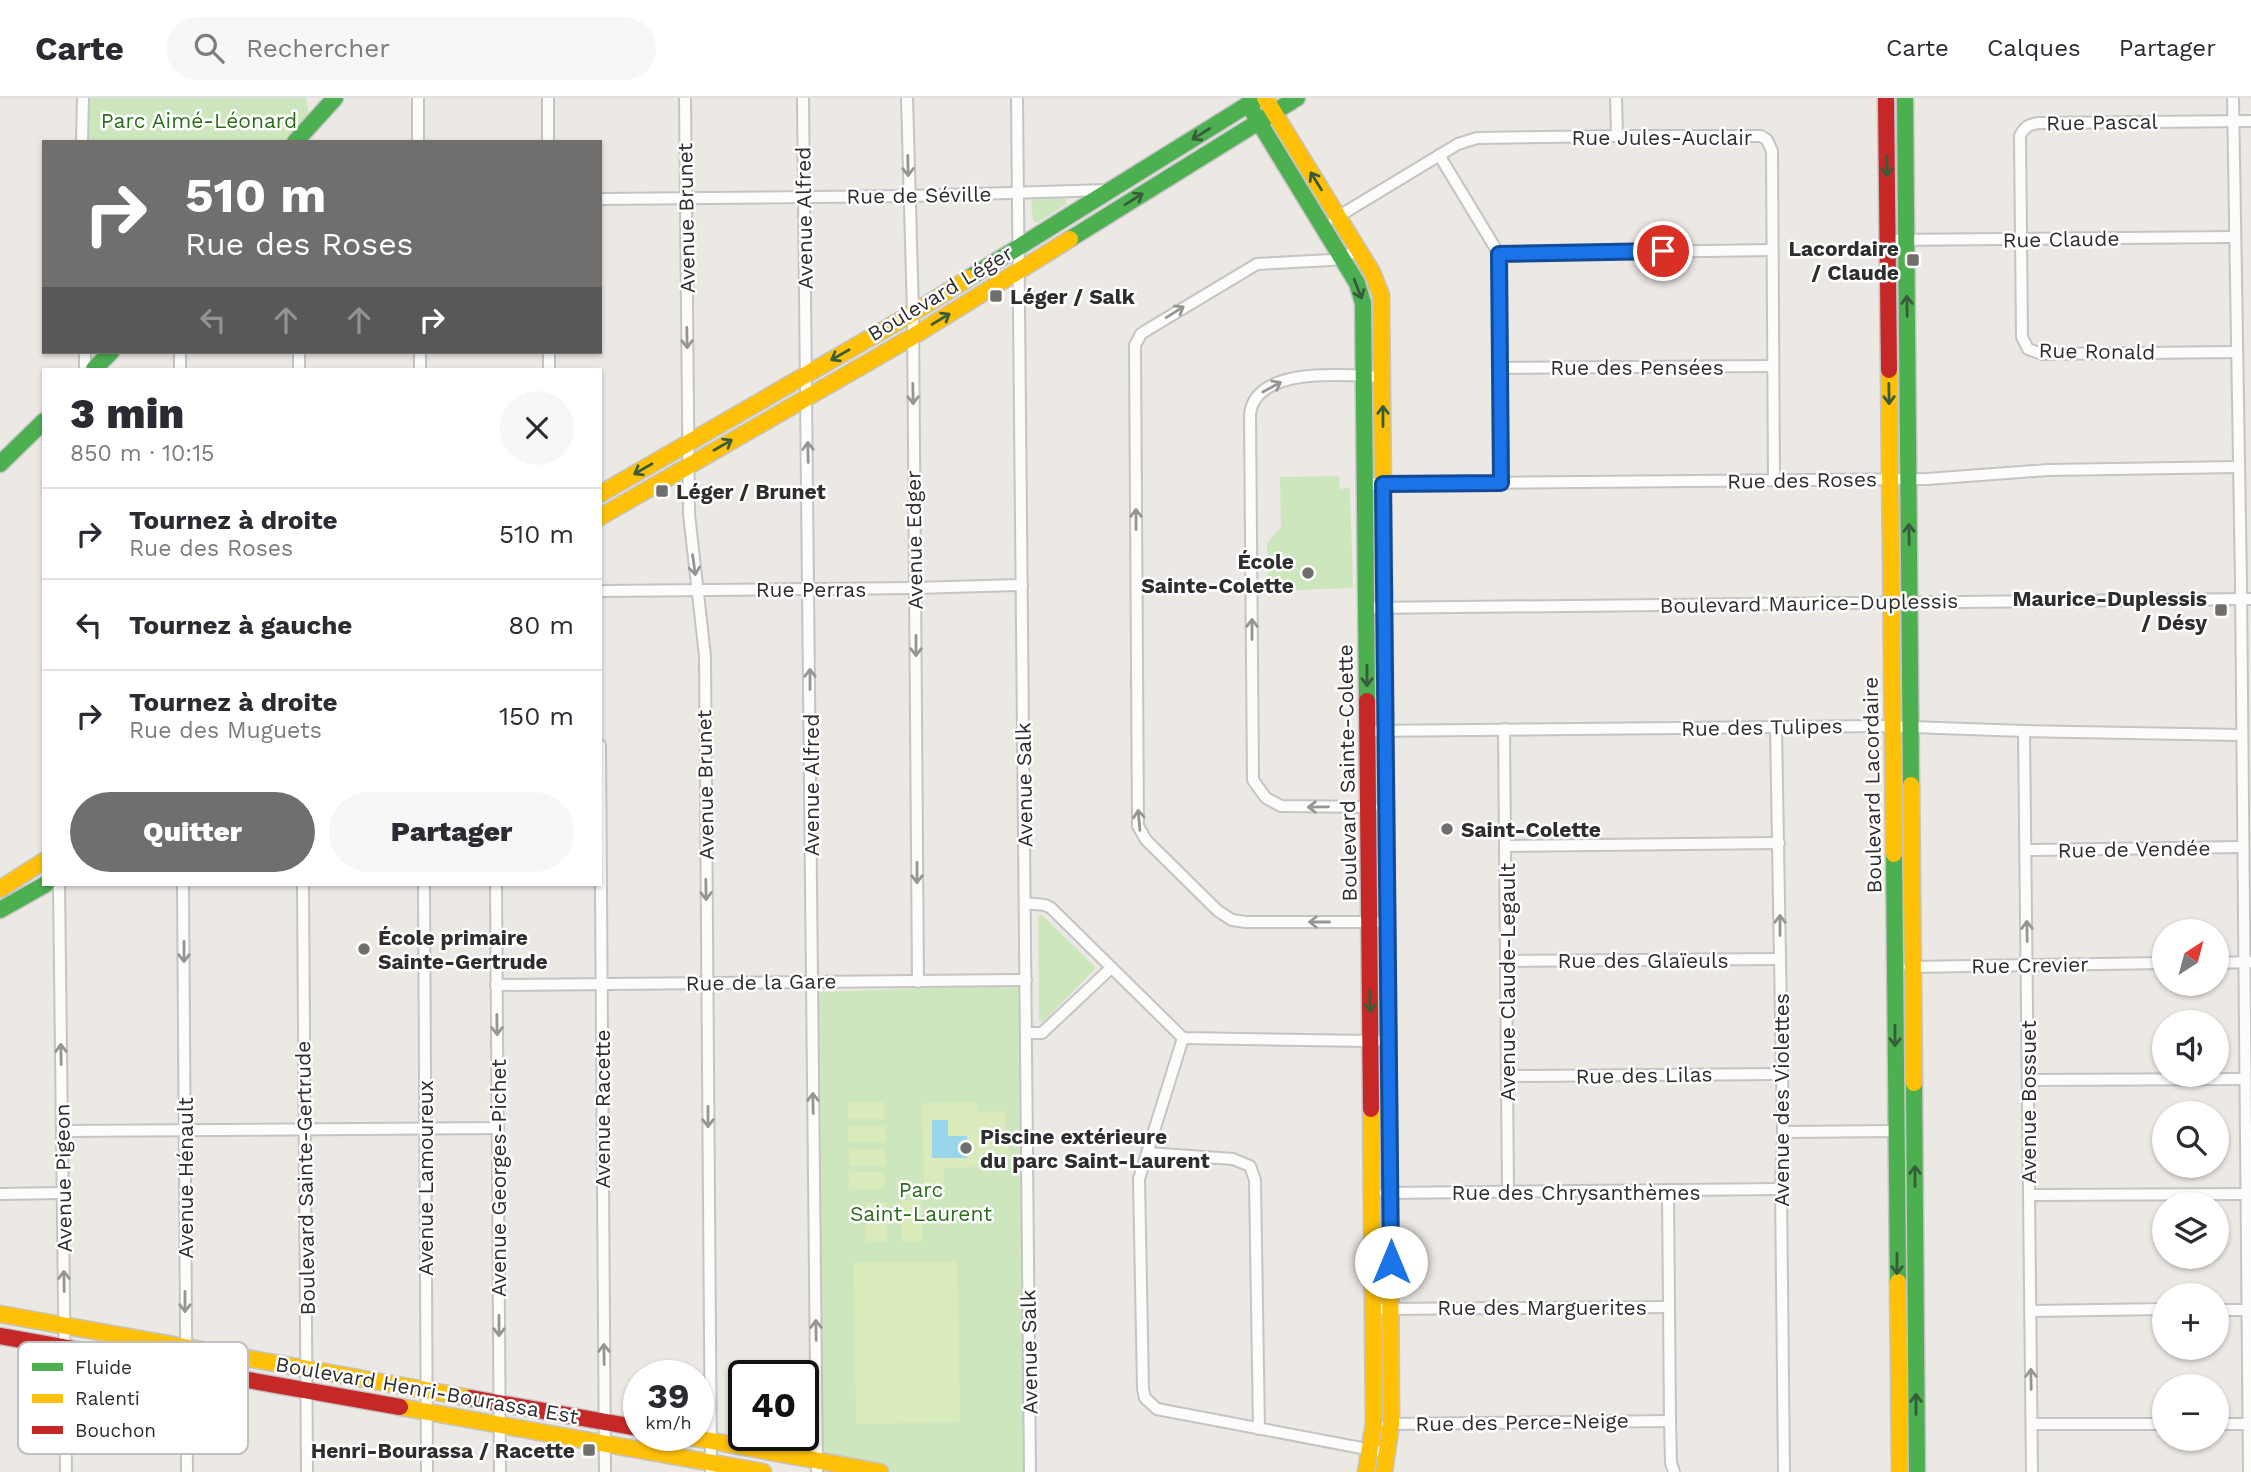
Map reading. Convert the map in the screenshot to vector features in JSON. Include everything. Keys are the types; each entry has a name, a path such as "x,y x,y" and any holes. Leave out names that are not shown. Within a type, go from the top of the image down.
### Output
{"main road":[{"path":"298,140 335,98"},
{"name":"Boulevard Sainte-Colette","path":"1265,98 1376,280 1381,295 1391,1308 1391,1424 1384,1472"},
{"name":"Boulevard Léger","path":"602,516 912,337 1297,98"},
{"name":"Boulevard Lacordaire","path":"1886,98 1900,1472"},
{"name":"Boulevard Lacordaire","path":"1905,98 1917,1472"},
{"name":"Boulevard Sainte-Colette","path":"1254,101 1259,122 1357,283 1362,296 1374,1423 1366,1472"},
{"name":"Boulevard Léger","path":"602,493 913,313 1254,101"},
{"path":"95,368 109,354"},
{"path":"0,464 42,423"},
{"path":"0,889 42,863"},
{"path":"0,910 42,886"},
{"name":"Boulevard Henri-Bourassa Est","path":"0,1314 158,1342"},
{"name":"Boulevard Henri-Bourassa Est","path":"0,1335 35,1342"},
{"name":"Boulevard Henri-Bourassa Est","path":"248,1358 623,1425"},
{"name":"Boulevard Henri-Bourassa Est","path":"248,1380 605,1444 711,1467 763,1472"},
{"path":"714,1442 817,1466 880,1472"}],"street":[{"path":"82,140 83,98"},
{"path":"418,98 418,140"},
{"path":"548,98 548,140"},
{"name":"Avenue Brunet","path":"685,98 690,533 705,656 709,1360"},
{"name":"Avenue Alfred","path":"803,98 817,1466"},
{"name":"Avenue Edger","path":"907,98 913,313 918,982"},
{"name":"Avenue Salk","path":"1017,98 1030,1472"},
{"path":"1616,98 1617,136"},
{"path":"2233,98 2239,467 2246,599 2241,735 2248,962 2245,1079 2249,1194 2249,1472"},
{"name":"Rue Pascal","path":"2020,239 2020,136 2023,129 2030,124 2251,121"},
{"name":"Rue Jules-Auclair","path":"1323,226 1458,144 1477,138 1755,135 1767,140 1772,151 1774,480"},
{"path":"1439,155 1499,254 1501,483"},
{"name":"Rue de Séville","path":"602,199 909,196 1112,190"},
{"name":"Rue Claude","path":"1887,240 2235,237"},
{"name":"Rue Ronald","path":"2020,239 2022,337 2028,349 2042,354 2237,352"},
{"path":"1358,250 1342,258 1256,264 1141,334 1135,345 1138,826 1146,840 1218,911 1232,920 1388,922"},
{"path":"1499,254 1772,250"},
{"name":"Rue des Pensées","path":"1501,368 1773,366"},
{"path":"1382,377 1305,376 1289,379 1264,390 1251,406 1253,776 1259,791 1277,805 1386,807"},
{"name":"Rue des Roses","path":"1365,484 1909,479 1973,477 2048,470 2239,467"},
{"name":"Rue Perras","path":"602,591 1022,585"},
{"name":"Boulevard Maurice-Duplessis","path":"1366,608 2246,599"},
{"name":"Rue des Tulipes","path":"1367,731 1911,726 2241,735"},
{"name":"Avenue des Violettes","path":"1776,728 1783,1132 1781,1189 1784,1472"},
{"name":"Avenue Claude-Legault","path":"1504,729 1508,1192"},
{"name":"Avenue Bossuet","path":"2024,731 2032,1472"},
{"path":"1506,846 1779,843"},
{"name":"Rue de Vendée","path":"2026,850 2243,847"},
{"name":"Avenue Pigeon","path":"59,886 65,1342"},
{"name":"Avenue Hénault","path":"183,886 186,1342"},
{"name":"Boulevard Sainte-Gertrude","path":"303,886 307,1472"},
{"name":"Avenue Lamoureux","path":"424,886 427,1472"},
{"name":"Avenue Georges-Pichet","path":"496,886 500,1472"},
{"name":"Avenue Racette","path":"601,886 605,1472"},
{"path":"1025,903 1051,908 1183,1038 1389,1040"},
{"name":"Rue des Glaïeuls","path":"1506,961 1780,959"},
{"path":"2230,963 2248,962"},
{"name":"Rue Crevier","path":"1895,968 2152,963"},
{"path":"1026,1033 1042,1033 1111,968"},
{"name":"Rue de la Gare","path":"496,985 1026,980"},
{"path":"1183,1038 1139,1179 1145,1398 1157,1409 1388,1453"},
{"name":"Rue des Lilas","path":"1508,1076 1781,1074"},
{"path":"2028,1080 2245,1079"},
{"path":"62,1131 498,1128"},
{"path":"1783,1132 1896,1130"},
{"path":"1147,1153 1233,1159 1250,1166 1255,1180 1259,1429"},
{"name":"Rue des Chrysanthèmes","path":"1372,1193 1781,1189"},
{"path":"1668,1192 1670,1421 1671,1463 1674,1472"},
{"path":"0,1194 62,1194"},
{"path":"2029,1195 2249,1194"},
{"name":"Rue des Marguerites","path":"1373,1309 1669,1307"},
{"path":"2029,1311 2152,1309"},
{"path":"2229,1310 2248,1310"},
{"name":"Rue des Perce-Neige","path":"1374,1423 1670,1421"},
{"path":"2032,1424 2152,1424"},
{"path":"2229,1424 2248,1424"},
{"name":"Avenue Pigeon","path":"66,1454 66,1472"},
{"name":"Avenue Hénault","path":"187,1454 187,1472"}],"green space":[{"name":"Parc Aimé-Léonard","path":"88,98 306,98 311,123 297,140 88,140"},
{"path":"1036,198 1065,198 1067,204 1037,223 1033,220 1031,202"},
{"path":"1339,476 1340,489 1350,488 1353,588 1268,591 1267,543 1281,527 1280,477"},
{"path":"1041,914 1096,968 1042,1023 1039,1020 1038,917"},
{"name":"Parc Saint-Laurent","path":"1025,985 1027,1472 870,1472 819,1463 813,992"},
{"path":"848,1102 884,1102 885,1119 848,1119"},
{"name":"Piscine extérieure du parc Saint-Laurent","path":"977,1102 977,1112 1005,1111 1010,1159 978,1160 978,1167 944,1168 944,1187 924,1188 922,1103"},
{"path":"848,1126 885,1126 885,1142 848,1142"},
{"path":"849,1149 885,1149 885,1166 849,1166"},
{"path":"849,1172 885,1172 885,1189 849,1189"},
{"path":"901,1200 922,1200 923,1242 901,1242"},
{"path":"866,1202 887,1202 887,1242 866,1241"},
{"path":"957,1261 960,1422 856,1424 853,1262"}],"water":[{"path":"932,1120 948,1120 948,1136 967,1136 967,1158 932,1158"}],"traffic: fast":[{"path":"297,140 335,98"},
{"path":"1070,239 1297,98"},
{"path":"1905,98 1911,785"},
{"path":"969,278 1257,99"},
{"path":"1248,104 1357,283 1363,303 1367,701"},
{"path":"95,368 109,354"},
{"path":"0,464 42,423"},
{"path":"1384,589 1390,1243"},
{"path":"1894,854 1898,1282"},
{"path":"0,910 42,886"},
{"path":"1914,1083 1917,1472"}],"traffic: slow":[{"path":"1265,98 1372,272 1381,295 1384,589"},
{"path":"602,516 912,337 1070,239"},
{"path":"602,493 969,278"},
{"path":"1889,370 1894,854"},
{"path":"1911,785 1914,1083"},
{"path":"0,889 42,862"},
{"path":"1366,1472 1374,1423 1371,1109"},
{"path":"1384,1472 1391,1424 1390,1243"},
{"path":"1898,1282 1900,1472"},
{"path":"0,1314 157,1342"},
{"path":"248,1358 470,1398"},
{"path":"400,1407 763,1472"},
{"path":"714,1441 880,1472"}],"traffic: jam":[{"path":"1886,98 1889,370"},
{"path":"1367,701 1371,1109"},
{"path":"0,1336 34,1342"},
{"path":"248,1380 400,1407"},
{"path":"470,1398 623,1425"}],"place":[{"name":"Lacordaire / Claude","path":"1913,260"},
{"name":"Léger / Salk","path":"996,296"},
{"name":"Léger / Brunet","path":"662,491"},
{"name":"École Sainte-Colette","path":"1308,573"},
{"name":"Maurice-Duplessis / Désy","path":"2221,610"},
{"name":"Saint-Colette","path":"1447,829"},
{"name":"École primaire Sainte-Gertrude","path":"364,949"},
{"name":"Piscine extérieure du parc Saint-Laurent","path":"966,1148"},
{"name":"Henri-Bourassa / Racette","path":"589,1450"}],"route":[{"path":"1391,1262 1383,484 1501,483 1499,254 1663,251"}]}
